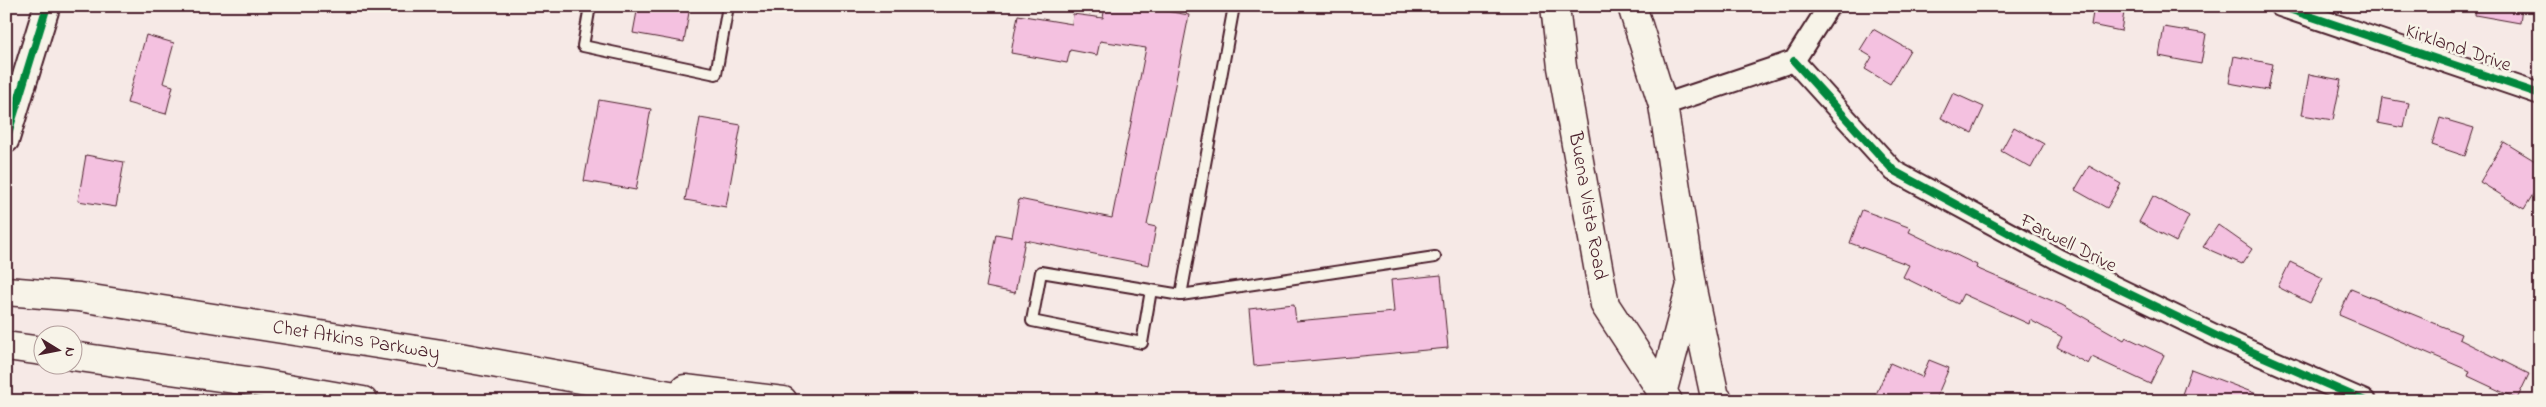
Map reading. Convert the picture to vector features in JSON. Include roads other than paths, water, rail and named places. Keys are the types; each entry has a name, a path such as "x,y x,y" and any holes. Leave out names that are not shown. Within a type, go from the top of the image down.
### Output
{"main road":[{"name":"Buena Vista Road","path":"1555,6 1562,67 1605,305 1663,397"},
{"name":"Buena Vista Road","path":"1632,6 1663,105 1691,286 1663,397"},
{"path":"1691,286 1705,360 1715,397 1719,401"},
{"name":"Chet Atkins Parkway","path":"6,291 79,297 533,371 703,401"},
{"path":"6,346 32,350"},
{"path":"82,357 248,381 363,401"},
{"path":"533,371 783,401"}],"street":[{"path":"6,140 47,6"},
{"path":"1663,105 1794,61 1830,6"},
{"name":"Kirkland Drive","path":"2280,6 2540,94"},
{"name":"Farwell Drive","path":"1794,61 1894,171 2059,260 2225,340 2365,401"}],"lane":[{"path":"590,6 583,46 716,74 728,6"},
{"path":"1181,295 1234,6"},
{"path":"1151,290 1142,343 1032,321 1041,272 1151,290 1181,295 1436,257"}]}
